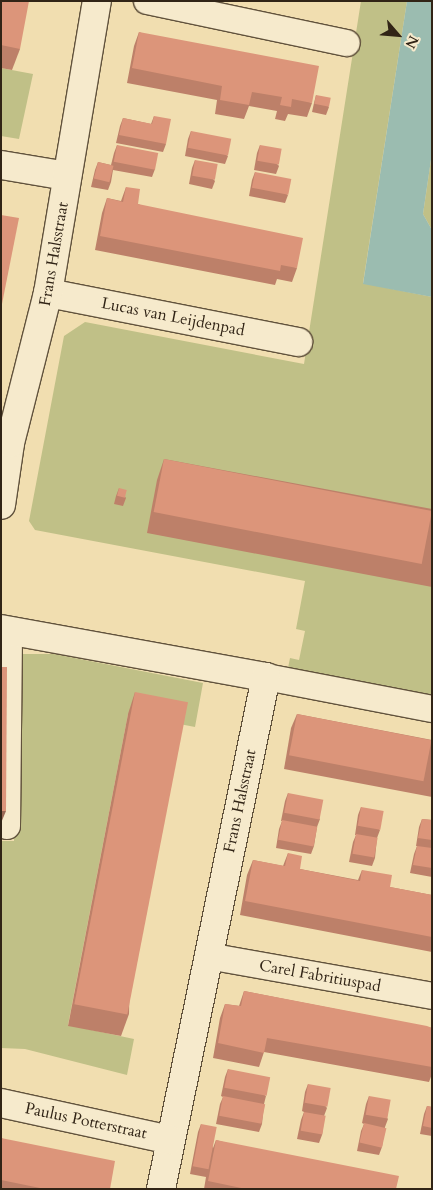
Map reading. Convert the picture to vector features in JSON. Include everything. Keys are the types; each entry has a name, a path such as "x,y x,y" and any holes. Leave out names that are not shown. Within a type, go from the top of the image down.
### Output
{"street":[{"name":"Frans Halsstraat","path":"1,505 10,443 48,293 97,1"},
{"path":"147,1 347,43"},
{"path":"1,164 67,176"},
{"name":"Lucas van Leijdenpad","path":"48,293 298,342"},
{"path":"7,826 5,629 432,709"},
{"name":"Frans Halsstraat","path":"161,1189 266,677"},
{"name":"Carel Fabritiuspad","path":"208,956 432,996"},
{"name":"Paulus Potterstraat","path":"1,1103 170,1140"}],"green space":[{"path":"361,1 407,1 363,283 432,297 432,707 286,678 290,658 299,660 305,631 296,629 305,581 35,530 29,521 64,336 85,322 304,364"},
{"path":"1,68 33,74 19,139 1,136"},
{"path":"432,153 432,230 423,214"},
{"path":"17,654 54,654 203,683 195,727 128,714 68,1025 134,1039 127,1075 25,1049 1,1048 1,841 14,841"}],"water":[{"path":"407,1 432,1 432,153 423,214 432,230 432,297 363,284"}],"building":[{"path":"1,1 29,1 20,49 1,45"},
{"path":"139,32 319,66 312,103 292,99 291,107 280,105 282,97 252,92 249,105 220,100 222,86 132,68"},
{"path":"316,95 331,98 329,107 314,104"},
{"path":"154,116 171,119 166,144 119,135 123,118 152,124"},
{"path":"191,131 231,139 228,156 188,148"},
{"path":"117,145 158,153 155,170 114,162"},
{"path":"260,145 282,149 279,165 257,161"},
{"path":"195,160 218,164 215,180 192,176"},
{"path":"98,162 114,166 109,182 94,178"},
{"path":"255,172 291,179 288,195 252,188"},
{"path":"126,187 140,189 138,204 303,238 297,268 281,265 280,271 100,236 107,198 123,202"},
{"path":"1,215 19,218 1,309"},
{"path":"164,459 432,511 422,564 154,512"},
{"path":"119,488 127,490 125,498 117,496"},
{"path":"1,667 7,667 6,811 1,811"},
{"path":"135,692 188,702 127,1014 74,1004"},
{"path":"297,714 431,740 423,781 289,755"},
{"path":"288,793 323,800 320,820 284,813"},
{"path":"361,807 384,811 380,830 358,826"},
{"path":"422,819 432,820 432,840 418,838"},
{"path":"282,820 317,827 314,847 278,840"},
{"path":"356,834 378,838 374,858 353,854"},
{"path":"417,846 432,848 432,868 413,865"},
{"path":"288,853 302,856 300,869 360,881 362,870 392,875 390,887 432,895 432,937 245,901 253,860 285,866"},
{"path":"244,991 432,1028 432,1067 267,1038 264,1053 218,1043 225,1004 241,1006"},
{"path":"228,1069 270,1077 267,1096 224,1088"},
{"path":"308,1084 331,1088 327,1107 305,1103"},
{"path":"223,1096 265,1104 261,1124 219,1116"},
{"path":"369,1096 391,1100 387,1119 366,1115"},
{"path":"427,1106 432,1107 432,1128 423,1126"},
{"path":"304,1112 326,1116 322,1135 301,1131"},
{"path":"364,1123 386,1128 382,1148 360,1142"},
{"path":"201,1124 217,1127 209,1169 193,1166"},
{"path":"1,1138 115,1161 110,1189 45,1189 1,1180"},
{"path":"216,1140 399,1176 396,1189 246,1189 208,1181"}]}
